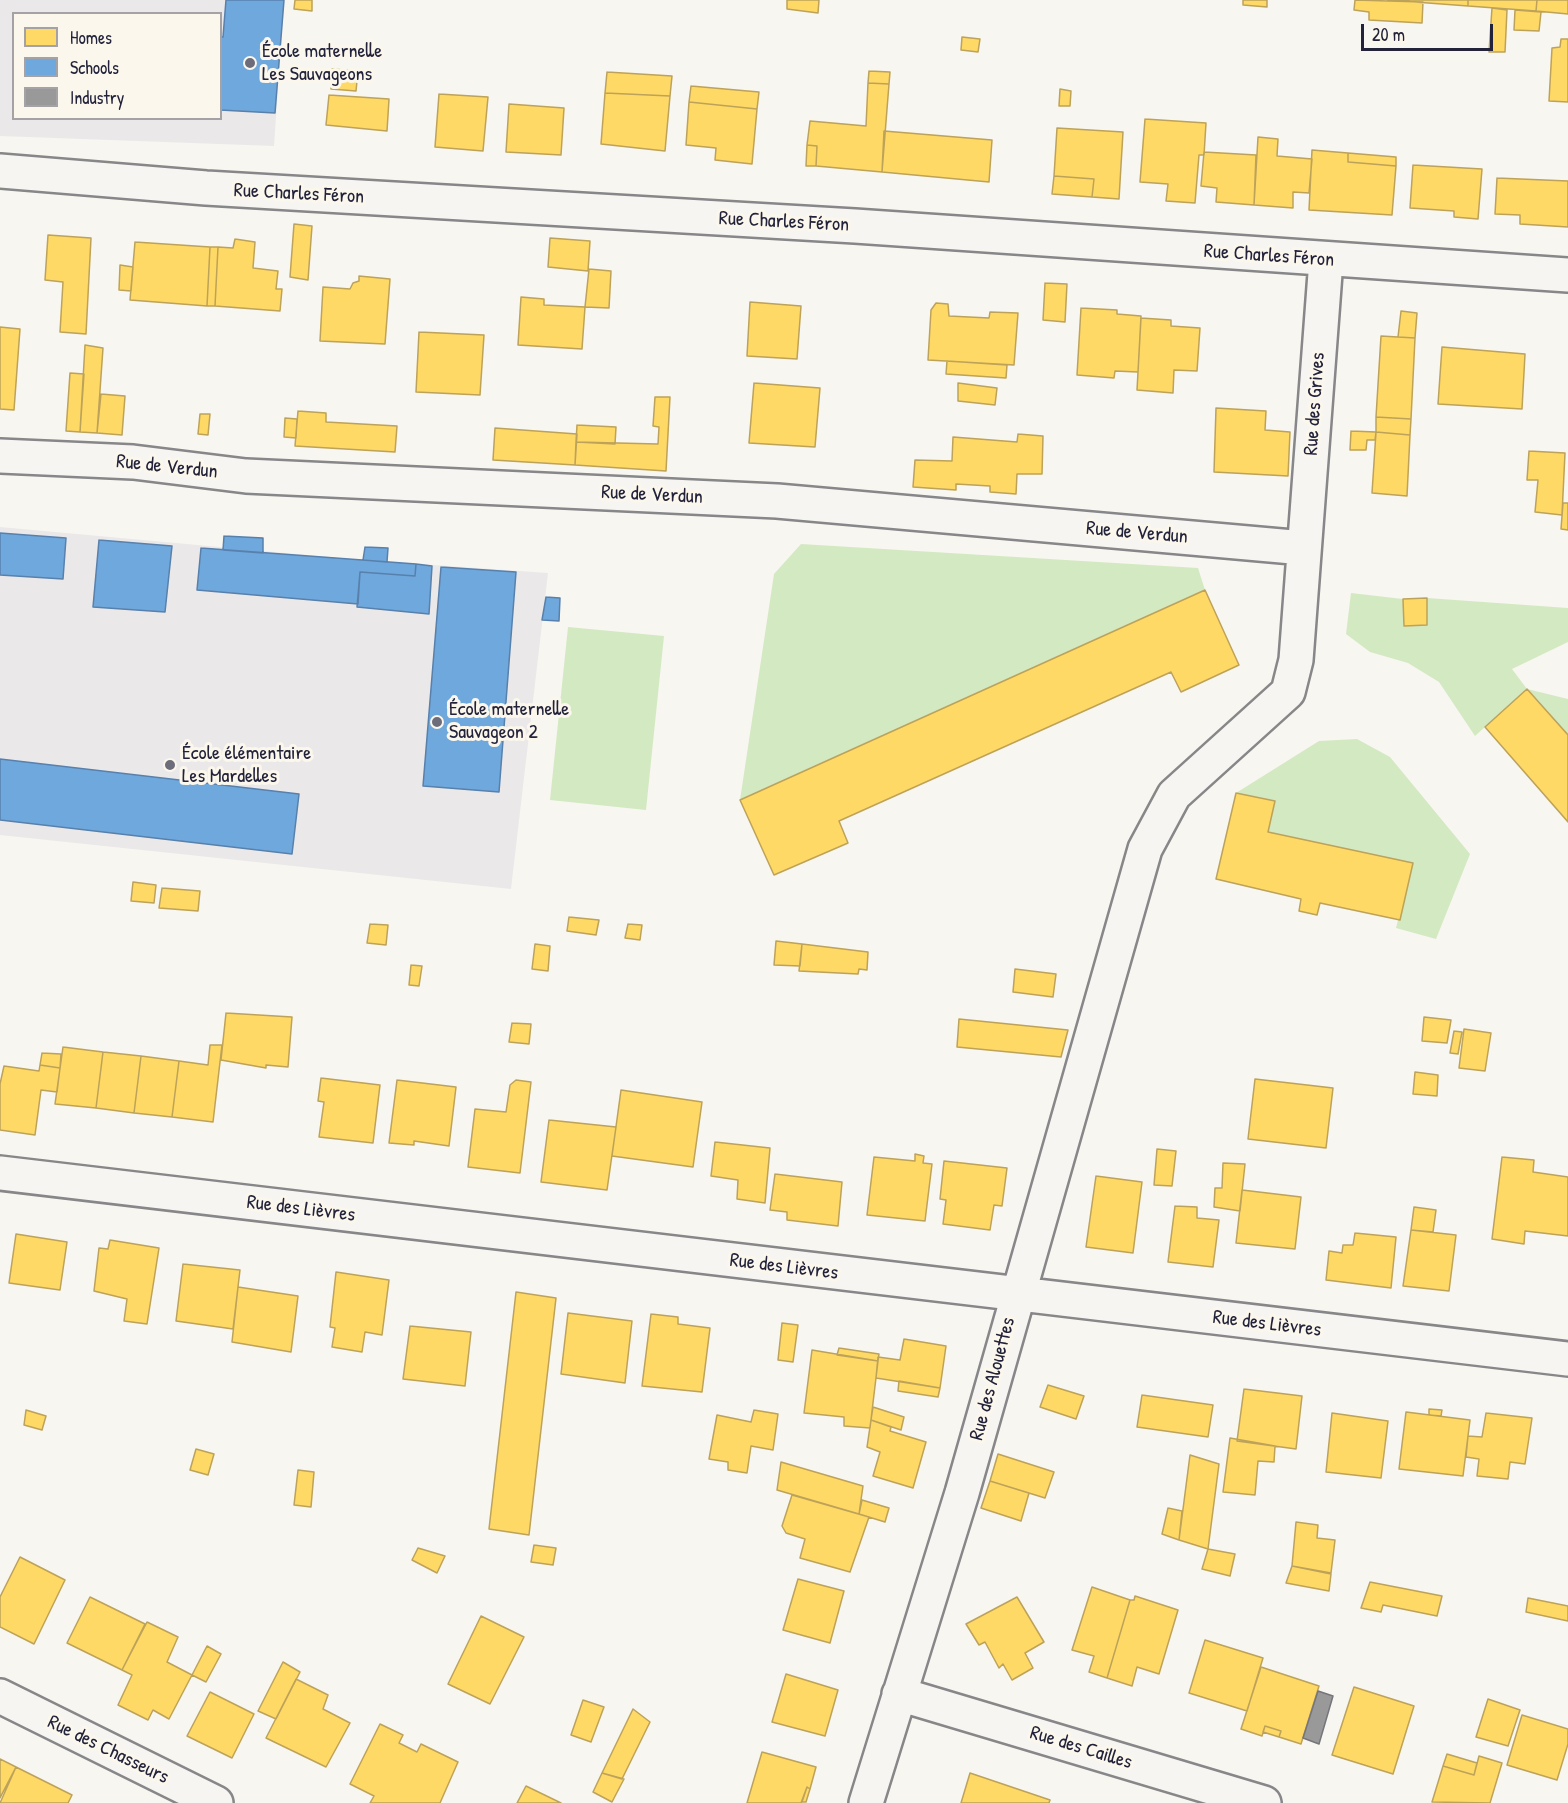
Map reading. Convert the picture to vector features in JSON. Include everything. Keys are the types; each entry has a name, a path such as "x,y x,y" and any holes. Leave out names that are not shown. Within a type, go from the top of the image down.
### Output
{"street":[{"name":"Rue Charles Féron","path":"0,171 206,188 855,226 1568,275"},
{"name":"Rue des Grives","path":"1115,954 1144,849 1174,795 1288,692 1296,660 1326,260"},
{"name":"Rue de Verdun","path":"0,456 134,462 246,476 777,501 1304,548"},
{"name":"Rue des Alouettes","path":"866,1803 962,1493 1016,1294 1115,954"},
{"name":"Rue des Lièvres","path":"0,1173 1568,1359"},
{"name":"Rue des Cailles","path":"899,1694 1264,1803"},
{"name":"Rue des Chasseurs","path":"0,1696 216,1803"}],"shaded area":[{"name":"École maternelle Les Sauvageons","path":"0,0 284,0 274,146 0,136"},
{"name":"École élémentaire Les Mardelles","path":"0,527 363,560 548,573 511,889 0,835"}],"green space":[{"path":"801,544 1198,568 1205,590 740,800 774,574"},
{"path":"1351,593 1403,599 1405,626 1427,625 1427,598 1568,608 1568,642 1512,669 1527,689 1475,736 1439,682 1408,663 1370,652 1346,634"},
{"path":"568,627 664,636 646,810 550,800"},
{"path":"1527,689 1568,699 1568,735"},
{"path":"1357,739 1390,757 1470,854 1436,939 1396,928 1413,863 1268,832 1236,793 1319,741"}],"building: Homes":[{"path":"295,0 312,0 312,11 294,9"},
{"path":"787,0 819,0 818,13 787,9"},
{"path":"1243,0 1267,0 1267,7 1243,5"},
{"path":"1355,0 1423,2 1422,23 1369,20 1369,12 1354,10"},
{"path":"1388,0 1468,0 1468,6"},
{"path":"1468,0 1537,0 1536,11 1468,6"},
{"path":"1537,0 1568,0 1568,14 1536,11"},
{"path":"1492,8 1507,10 1505,52 1489,52"},
{"path":"1515,10 1541,12 1539,31 1514,30"},
{"path":"962,37 980,39 978,52 961,50"},
{"path":"1561,39 1568,39 1568,102 1549,101 1552,48 1560,47"},
{"path":"332,69 358,71 356,91 331,89"},
{"path":"869,71 890,72 889,84 868,83"},
{"path":"607,72 672,76 670,96 605,93"},
{"path":"868,83 889,84 882,172 816,166 817,146 807,145 810,121 866,126"},
{"path":"691,86 759,92 757,109 689,102"},
{"path":"1060,89 1071,91 1070,106 1059,106"},
{"path":"605,93 670,96 665,151 601,144"},
{"path":"439,94 488,97 483,151 435,147"},
{"path":"329,95 389,99 387,131 326,125"},
{"path":"689,102 757,109 752,164 715,160 716,148 686,145"},
{"path":"509,104 564,108 561,155 506,152"},
{"path":"1145,119 1206,123 1204,155 1199,155 1195,203 1166,201 1168,184 1140,182"},
{"path":"1057,128 1123,132 1119,199 1092,197 1094,179 1054,176"},
{"path":"884,131 992,140 989,182 882,172"},
{"path":"1258,137 1278,139 1277,156 1312,159 1309,193 1293,192 1293,208 1254,205"},
{"path":"807,145 817,146 816,166 806,166"},
{"path":"1312,150 1348,153 1348,162 1396,166 1392,215 1309,210"},
{"path":"1204,152 1256,155 1254,205 1216,202 1217,188 1201,186"},
{"path":"1348,153 1396,157 1396,166 1348,162"},
{"path":"1413,165 1482,169 1478,219 1454,217 1454,211 1410,208"},
{"path":"1054,176 1094,179 1092,197 1052,194"},
{"path":"1497,178 1568,181 1568,227 1520,224 1520,215 1495,214"},
{"path":"294,224 312,226 308,280 290,277"},
{"path":"48,235 91,238 86,334 60,332 63,282 45,280"},
{"path":"550,238 590,241 588,271 548,267"},
{"path":"235,239 255,242 253,268 278,271 276,289 282,289 280,311 215,306 218,247 233,248"},
{"path":"135,242 210,247 207,306 130,300"},
{"path":"210,247 218,247 215,306 207,306"},
{"path":"120,265 133,267 131,291 119,290"},
{"path":"589,269 611,271 609,308 585,307"},
{"path":"359,276 390,279 385,344 320,341 323,287 350,289 353,283 359,281"},
{"path":"1045,283 1067,284 1065,322 1043,320"},
{"path":"521,297 544,299 544,305 585,307 582,349 518,345"},
{"path":"750,302 801,306 797,359 747,356"},
{"path":"936,303 948,304 949,316 989,318 990,312 1018,313 1014,365 928,360 931,310"},
{"path":"1081,308 1117,310 1117,314 1141,316 1138,372 1115,371 1114,378 1077,375"},
{"path":"1401,311 1417,313 1415,338 1398,337"},
{"path":"1141,318 1171,320 1171,326 1200,328 1197,371 1174,370 1173,393 1137,390"},
{"path":"0,327 20,329 14,410 0,409"},
{"path":"419,332 484,335 480,395 416,392"},
{"path":"1381,336 1415,338 1411,419 1376,417"},
{"path":"85,345 103,348 97,433 80,432"},
{"path":"1442,347 1525,354 1522,409 1438,404"},
{"path":"947,361 1007,365 1006,378 946,374"},
{"path":"70,373 84,374 80,432 66,431"},
{"path":"754,383 820,388 815,447 749,443"},
{"path":"958,383 997,388 995,405 958,401"},
{"path":"101,394 125,396 122,435 97,433"},
{"path":"655,397 670,397 666,471 575,465 576,442 658,444 659,427 653,426"},
{"path":"1216,408 1266,411 1265,430 1290,432 1288,476 1214,472"},
{"path":"298,411 326,413 326,422 397,426 395,452 295,446"},
{"path":"200,414 210,414 208,435 198,434"},
{"path":"1376,417 1411,419 1410,435 1376,432"},
{"path":"285,418 297,419 296,438 284,437"},
{"path":"577,425 616,427 615,444 576,442"},
{"path":"495,428 577,434 575,465 493,460"},
{"path":"1351,431 1376,432 1375,440 1367,440 1366,450 1350,450"},
{"path":"1376,432 1410,435 1407,496 1372,493"},
{"path":"1018,434 1043,436 1042,474 1017,474 1016,494 990,492 990,486 956,484 956,490 913,487 915,460 952,461 953,437 1017,442"},
{"path":"1529,451 1565,453 1562,515 1535,512 1538,480 1527,480"},
{"path":"1563,503 1568,503 1568,530 1561,529"},
{"path":"1205,590 1239,665 1181,692 1171,672 839,821 848,843 774,875 740,800"},
{"path":"1427,598 1427,625 1404,626 1403,599"},
{"path":"1527,689 1568,735 1568,822 1485,727"},
{"path":"1236,793 1275,801 1268,832 1413,863 1400,920 1320,903 1317,915 1299,911 1301,899 1216,879"},
{"path":"133,882 156,885 154,903 131,901"},
{"path":"162,888 200,891 198,911 159,908"},
{"path":"569,917 599,920 596,935 567,931"},
{"path":"370,924 388,925 386,945 367,943"},
{"path":"628,924 642,925 640,940 625,938"},
{"path":"776,941 802,944 800,966 774,965"},
{"path":"535,944 550,946 548,971 532,969"},
{"path":"802,944 868,952 867,970 859,969 858,974 799,971"},
{"path":"411,965 422,966 419,986 409,985"},
{"path":"1015,969 1056,974 1053,997 1013,992"},
{"path":"226,1013 292,1017 288,1067 266,1065 266,1068 221,1060"},
{"path":"1424,1017 1451,1020 1447,1043 1422,1041"},
{"path":"959,1019 1068,1030 1061,1057 957,1047"},
{"path":"512,1023 531,1024 529,1044 509,1042"},
{"path":"1464,1029 1491,1033 1485,1071 1459,1068"},
{"path":"1454,1031 1462,1032 1458,1054 1450,1053"},
{"path":"210,1045 222,1045 213,1122 172,1117 179,1061 208,1065"},
{"path":"63,1047 103,1052 96,1108 55,1104"},
{"path":"103,1052 141,1056 134,1113 96,1108"},
{"path":"42,1053 61,1054 60,1068 40,1065"},
{"path":"141,1056 179,1061 172,1117 134,1113"},
{"path":"40,1065 60,1068 57,1092 41,1090 35,1135 0,1130 0,1084 4,1066 39,1071"},
{"path":"1415,1072 1438,1075 1437,1096 1413,1094"},
{"path":"321,1078 380,1085 373,1143 319,1137 324,1102 318,1101"},
{"path":"1255,1079 1333,1088 1326,1148 1248,1139"},
{"path":"397,1080 456,1087 449,1146 414,1141 414,1145 389,1143"},
{"path":"516,1080 531,1082 520,1173 468,1167 475,1109 506,1112 510,1085"},
{"path":"621,1090 702,1102 693,1167 612,1156"},
{"path":"549,1120 616,1127 607,1190 541,1182"},
{"path":"715,1142 770,1148 765,1203 737,1199 738,1180 711,1176"},
{"path":"1157,1149 1176,1151 1172,1186 1154,1185"},
{"path":"915,1154 924,1156 923,1163 932,1164 925,1221 867,1215 874,1157 915,1161"},
{"path":"1502,1157 1534,1160 1533,1172 1568,1177 1568,1236 1525,1231 1524,1244 1492,1239"},
{"path":"944,1161 1007,1168 1002,1206 994,1205 990,1230 943,1224 946,1200 940,1199"},
{"path":"1223,1163 1245,1164 1240,1211 1214,1207 1215,1188 1222,1188"},
{"path":"775,1174 842,1182 838,1226 787,1220 787,1212 770,1210"},
{"path":"1096,1176 1142,1182 1133,1253 1086,1247"},
{"path":"1242,1190 1301,1197 1295,1249 1236,1243"},
{"path":"1175,1206 1197,1207 1197,1218 1219,1220 1213,1267 1168,1262"},
{"path":"1414,1207 1436,1210 1433,1232 1411,1230"},
{"path":"1411,1230 1456,1235 1449,1291 1403,1286"},
{"path":"1355,1233 1396,1237 1391,1288 1326,1280 1329,1251 1342,1253 1343,1245 1353,1245"},
{"path":"16,1234 67,1242 60,1290 9,1283"},
{"path":"110,1240 159,1248 147,1324 124,1321 127,1299 94,1291 99,1248 108,1249"},
{"path":"183,1264 240,1270 233,1329 176,1321"},
{"path":"336,1272 389,1280 382,1335 365,1332 362,1352 332,1347 335,1328 330,1327"},
{"path":"238,1287 298,1296 291,1352 232,1342"},
{"path":"516,1292 556,1298 529,1535 489,1529"},
{"path":"568,1313 632,1321 625,1383 561,1374"},
{"path":"651,1314 678,1317 678,1324 710,1328 702,1392 642,1386"},
{"path":"782,1323 798,1325 793,1362 778,1360"},
{"path":"410,1326 471,1332 465,1386 403,1379"},
{"path":"904,1339 946,1346 940,1388 876,1378 878,1357 900,1360"},
{"path":"839,1348 879,1354 878,1361 837,1355"},
{"path":"812,1350 878,1361 870,1428 844,1426 844,1417 804,1413"},
{"path":"899,1381 940,1388 938,1397 898,1391"},
{"path":"1048,1385 1084,1396 1076,1419 1040,1407"},
{"path":"1244,1389 1302,1396 1296,1449 1237,1441"},
{"path":"1142,1395 1213,1405 1208,1437 1137,1427"},
{"path":"873,1407 904,1417 901,1430 871,1420"},
{"path":"1429,1409 1442,1410 1441,1416 1429,1415"},
{"path":"26,1410 46,1416 42,1430 24,1425"},
{"path":"754,1410 778,1414 773,1450 751,1446 747,1473 728,1470 728,1462 709,1459 717,1415 751,1422"},
{"path":"1406,1412 1470,1420 1463,1476 1399,1469"},
{"path":"1332,1413 1388,1421 1381,1478 1326,1472"},
{"path":"1486,1413 1532,1418 1525,1464 1510,1462 1508,1479 1477,1476 1479,1459 1466,1457 1468,1436 1482,1437"},
{"path":"871,1420 891,1427 890,1431 926,1442 913,1488 873,1476 880,1452 867,1447"},
{"path":"1230,1438 1275,1446 1274,1462 1258,1461 1255,1495 1223,1492"},
{"path":"196,1449 214,1454 208,1475 190,1470"},
{"path":"998,1454 1054,1472 1045,1498 990,1481"},
{"path":"1190,1455 1219,1464 1208,1549 1179,1540"},
{"path":"781,1462 863,1486 859,1514 777,1490"},
{"path":"298,1470 314,1472 311,1507 294,1505"},
{"path":"990,1481 1029,1493 1021,1521 981,1508"},
{"path":"792,1495 869,1517 850,1572 800,1558 805,1539 786,1533 782,1526"},
{"path":"862,1500 889,1508 885,1522 859,1514"},
{"path":"1168,1508 1182,1511 1179,1540 1162,1534"},
{"path":"1296,1522 1318,1525 1317,1538 1335,1540 1331,1573 1292,1566"},
{"path":"534,1545 556,1548 553,1565 531,1562"},
{"path":"418,1548 445,1556 437,1573 412,1560"},
{"path":"1208,1549 1235,1554 1230,1576 1202,1569"},
{"path":"20,1557 65,1580 34,1644 0,1627 0,1597"},
{"path":"1292,1566 1331,1574 1329,1591 1286,1583"},
{"path":"798,1579 844,1591 830,1643 783,1630"},
{"path":"1370,1582 1442,1596 1437,1616 1383,1605 1381,1612 1361,1608"},
{"path":"1092,1587 1130,1600 1107,1678 1089,1672 1094,1656 1072,1650"},
{"path":"1135,1596 1178,1610 1159,1674 1137,1667 1132,1686 1107,1678 1130,1600 1134,1600"},
{"path":"90,1597 145,1624 122,1670 67,1643"},
{"path":"1017,1597 1044,1642 1025,1653 1033,1668 1012,1680 1003,1664 999,1668 985,1642 979,1645 966,1624"},
{"path":"1528,1598 1568,1606 1568,1621 1526,1612"},
{"path":"481,1616 524,1637 490,1704 448,1684"},
{"path":"147,1622 178,1637 167,1662 192,1675 169,1719 153,1710 148,1720 118,1705 132,1675 122,1670"},
{"path":"1205,1640 1263,1658 1247,1711 1189,1693"},
{"path":"207,1646 221,1654 206,1682 192,1675"},
{"path":"283,1662 300,1672 276,1719 258,1711"},
{"path":"1261,1667 1319,1686 1301,1744 1279,1737 1281,1731 1265,1726 1262,1736 1241,1729"},
{"path":"786,1674 838,1690 825,1736 772,1722"},
{"path":"296,1679 328,1695 323,1709 350,1723 326,1767 266,1738"},
{"path":"1354,1687 1414,1706 1393,1774 1332,1755"},
{"path":"210,1692 254,1714 232,1758 187,1736"},
{"path":"1488,1699 1520,1710 1508,1746 1476,1737"},
{"path":"583,1700 604,1707 591,1742 571,1735"},
{"path":"633,1709 650,1722 622,1779 602,1773"},
{"path":"1522,1715 1568,1729 1568,1744 1557,1780 1507,1765"},
{"path":"380,1724 403,1735 399,1743 417,1752 421,1744 458,1762 440,1803 370,1803 374,1796 350,1784"},
{"path":"1265,1726 1281,1731 1279,1737 1263,1732"},
{"path":"762,1752 816,1767 810,1789 807,1787 801,1803 747,1803"},
{"path":"1447,1754 1477,1763 1474,1775 1443,1766"},
{"path":"1479,1756 1502,1763 1490,1803 1432,1802 1443,1766 1474,1775"},
{"path":"0,1759 16,1767 0,1798"},
{"path":"16,1767 72,1795 68,1803 0,1803"},
{"path":"602,1773 624,1779 612,1802 593,1792"},
{"path":"970,1773 1050,1800 1049,1803 961,1803"},
{"path":"526,1786 561,1803 517,1803"},
{"path":"807,1787 810,1789 806,1802 802,1802"}],"building: Schools":[{"path":"226,0 284,0 275,113 222,110"},
{"path":"0,533 66,538 63,579 0,575"},
{"path":"224,536 263,538 263,553 223,550"},
{"path":"99,540 172,546 165,612 93,607"},
{"path":"365,547 388,548 387,562 363,560"},
{"path":"201,548 416,564 415,576 360,572 358,604 197,590"},
{"path":"416,564 432,566 429,614 357,607 360,572 415,576"},
{"path":"441,567 516,572 499,792 423,786"},
{"path":"546,597 560,598 559,621 542,620"},
{"path":"0,759 299,794 292,854 0,820"}],"building: Industry":[{"path":"1318,1691 1333,1696 1319,1744 1303,1738"}],"place":[{"name":"École maternelle Les Sauvageons","path":"250,63"},
{"name":"École maternelle Sauvageon 2","path":"437,722"},
{"name":"École élémentaire Les Mardelles","path":"170,765"}]}
